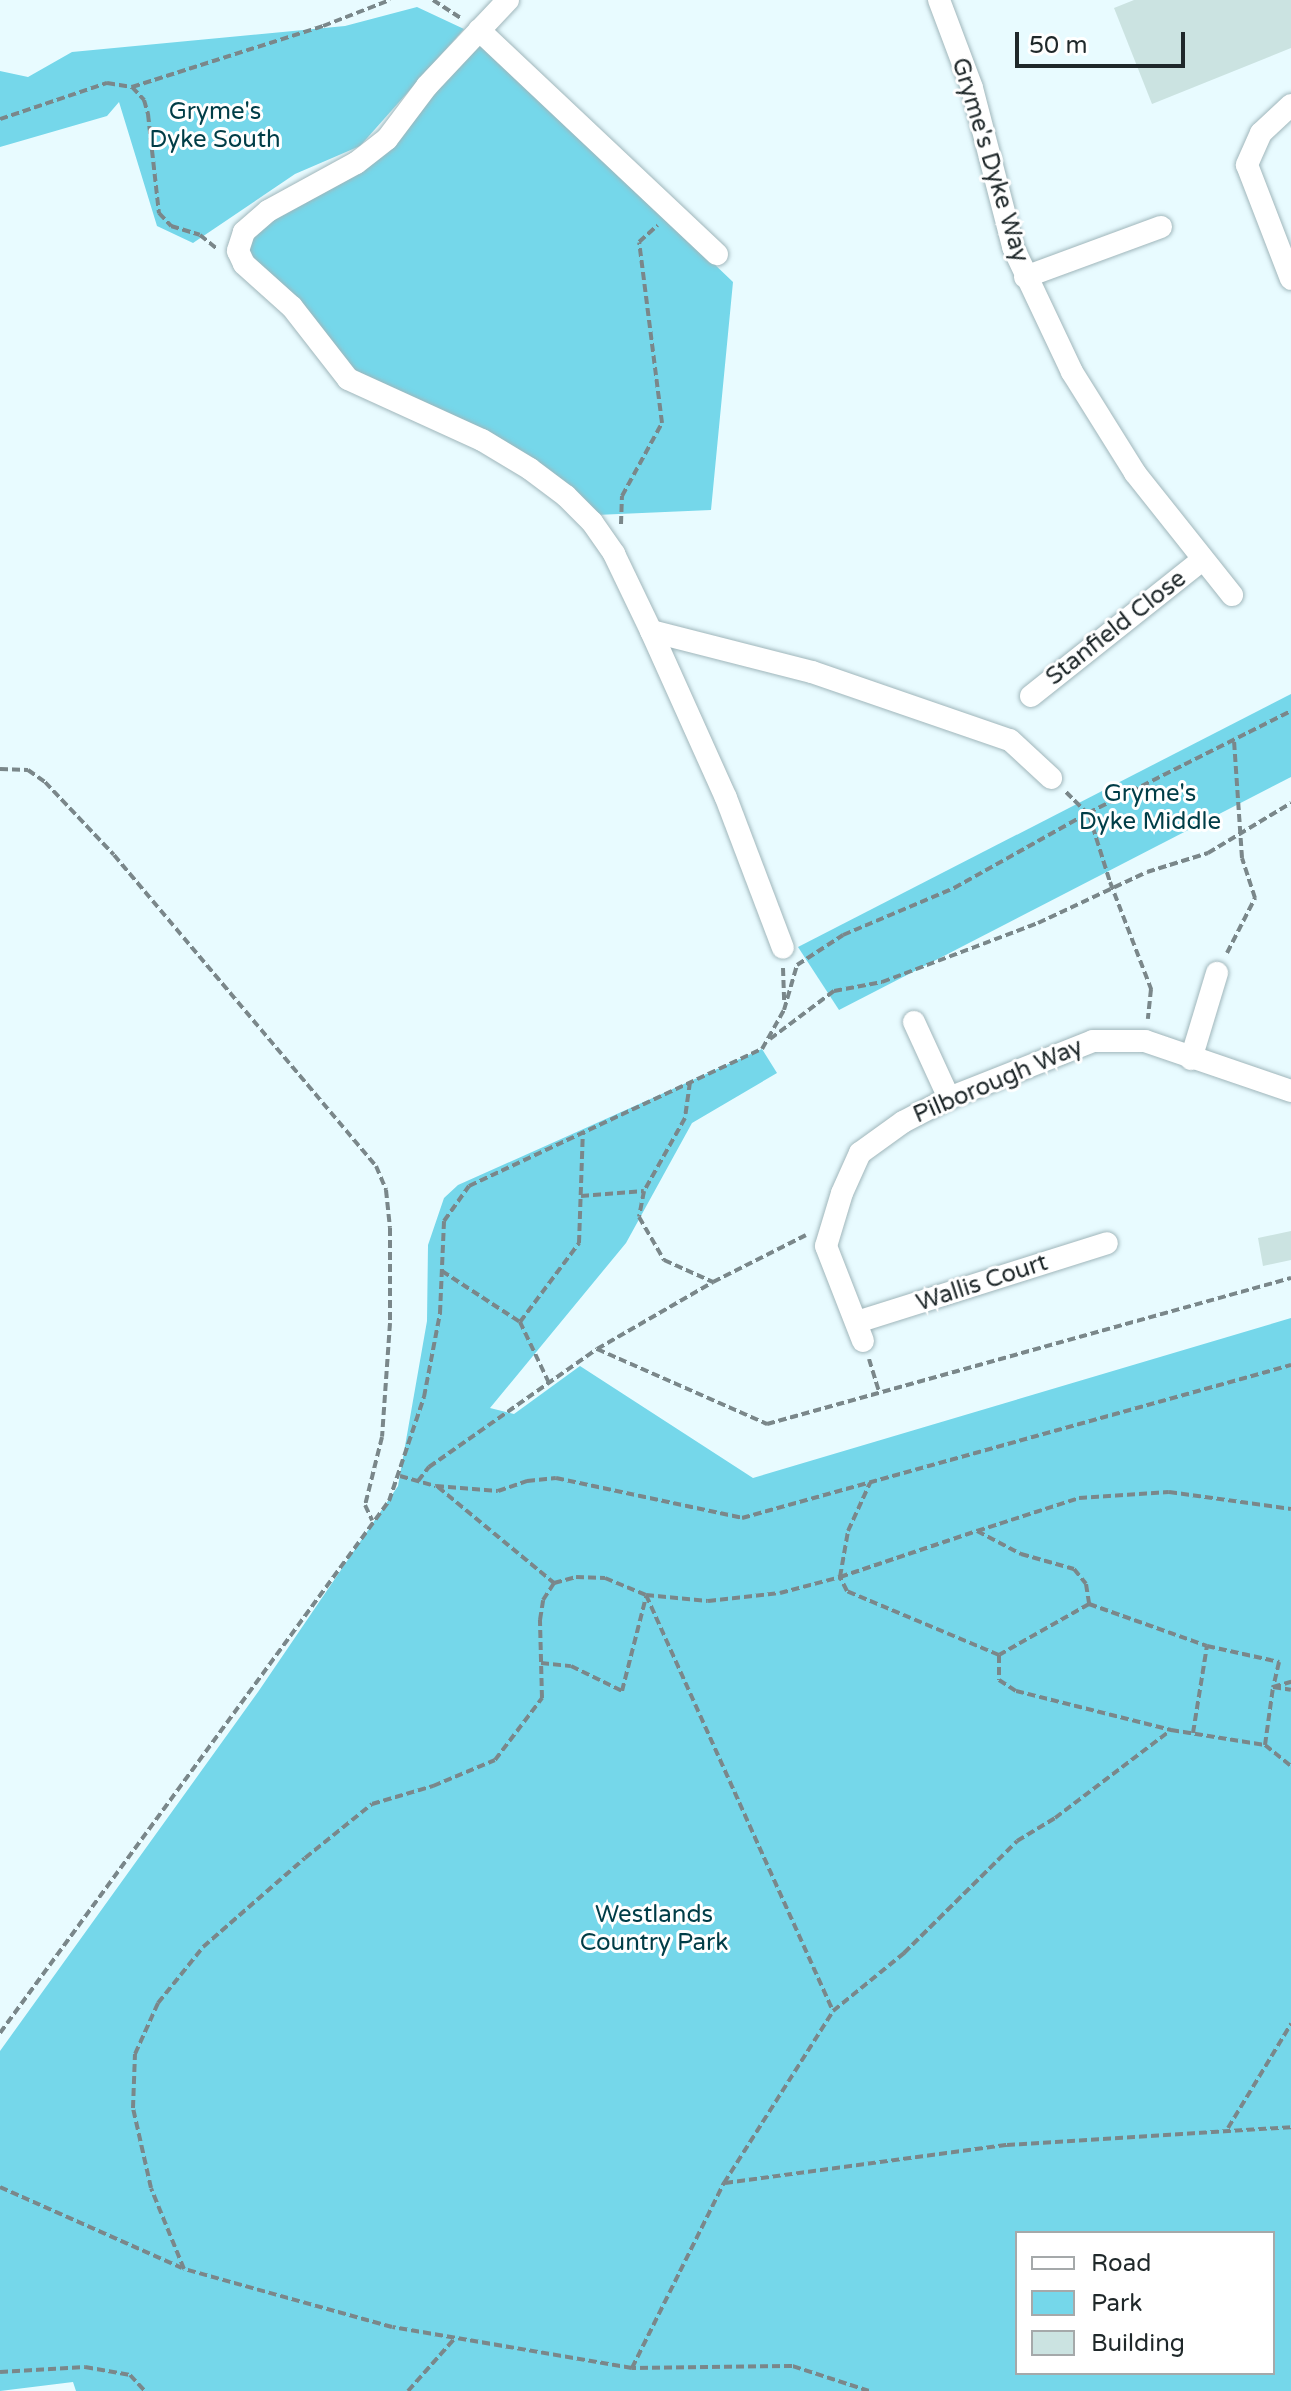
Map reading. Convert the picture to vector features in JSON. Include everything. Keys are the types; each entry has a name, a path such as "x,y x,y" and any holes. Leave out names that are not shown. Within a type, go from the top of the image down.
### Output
{"street":[{"path":"508,0 427,86 387,139 356,163 268,211 244,232 238,251 244,264 292,307 348,379 378,396 445,420 530,469 592,522 618,563 726,798 783,948"},
{"name":"Gryme's Dyke Way","path":"939,0 972,88 1013,247 1025,277 1072,372 1127,460 1232,595"},
{"path":"479,30 717,254"},
{"path":"1291,105 1261,133 1247,165 1291,279"},
{"path":"1025,277 1161,227"},
{"name":"Stanfield Close","path":"1031,696 1202,560"},
{"path":"651,631 812,672 1010,740 1051,778"},
{"path":"1191,1059 1217,973"},
{"path":"914,1022 949,1098"},
{"name":"Pilborough Way","path":"860,1332 826,1246 860,1153 903,1122 949,1098 1093,1041 1145,1041 1291,1091"},
{"name":"Wallis Court","path":"860,1332 1107,1243"}],"path":[{"path":"0,119 107,83 132,87 323,26 390,0"},
{"path":"433,0 479,30"},
{"path":"132,87 144,100 148,114 159,213 171,226 213,242 233,269 244,264"},
{"path":"618,563 622,496 662,423 639,242 672,213"},
{"path":"0,2033 372,1520 389,1501 400,1476 424,1397 440,1313 444,1221 469,1186 583,1130 762,1049 784,1010 797,965 843,935 954,888 1088,813 1291,711"},
{"path":"1217,973 1255,898 1242,858 1234,740"},
{"path":"0,769 28,770 45,782 114,855 376,1166 386,1190 390,1228 390,1323 382,1437 365,1505 372,1520"},
{"path":"1051,778 1088,813 1112,889 1151,989 1145,1041"},
{"path":"765,1043 834,991 882,982 1038,923 1147,872 1208,853 1291,803"},
{"path":"783,948 784,1010"},
{"path":"690,1081 685,1118 644,1191 639,1217 664,1260 713,1282"},
{"path":"520,1322 579,1243 583,1130"},
{"path":"581,1196 644,1191"},
{"path":"418,1481 429,1467 597,1349 713,1282 833,1221"},
{"path":"442,1271 520,1322 549,1383"},
{"path":"597,1349 767,1424 1291,1278"},
{"path":"860,1332 879,1391"},
{"path":"400,1476 436,1486 498,1491 527,1481 556,1478 742,1518 1291,1365"},
{"path":"870,1483 848,1531 840,1577 847,1591 999,1655"},
{"path":"436,1486 554,1583"},
{"path":"184,2269 151,2188 133,2108 135,2054 158,2003 203,1947 372,1804 433,1786 495,1760 542,1698 541,1610 554,1583 576,1577 605,1578 646,1595 675,1601 744,1598 780,1593 840,1577 1079,1498 1169,1492 1291,1509"},
{"path":"977,1531 1021,1554 1074,1569 1086,1584 1089,1604"},
{"path":"541,1663 571,1666 622,1691 646,1595"},
{"path":"646,1595 833,2011"},
{"path":"999,1655 1089,1604 1207,1646 1279,1662 1265,1745"},
{"path":"1193,1733 1207,1646"},
{"path":"999,1655 999,1680 1016,1691 1171,1730 1265,1745 1291,1766"},
{"path":"1273,1687 1291,1682"},
{"path":"1273,1687 1291,1690"},
{"path":"632,2368 724,2183 833,2011 904,1953 1017,1841 1055,1818 1171,1730"},
{"path":"1227,2129 1291,2024"},
{"path":"724,2183 1007,2145 1291,2127"},
{"path":"0,2187 184,2269 392,2327 632,2368 792,2366 869,2391"},
{"path":"408,2391 455,2338"},
{"path":"0,2372 85,2367 130,2375 145,2391"}],"green space":[{"name":"Gryme's Dyke South","path":"417,7 464,29 360,146 295,174 193,243 157,226 119,102 107,116 0,147 0,71 28,77 72,52 345,26"},
{"path":"481,41 733,282 711,510 596,515 378,396 244,264 244,232 391,144"},
{"name":"Gryme's Dyke Middle","path":"1291,694 1291,777 839,1010 798,947"},
{"name":"Westlands Country Park","path":"762,1049 777,1073 692,1123 626,1243 490,1408 514,1414 580,1366 753,1478 1291,1318 1291,2391 76,2391 73,2382 0,2391 0,2051 258,1692 398,1486 427,1321 428,1245 444,1198 458,1185"}],"building":[{"path":"1134,0 1291,0 1291,48 1152,104 1114,8"},
{"path":"1291,1231 1291,1260 1263,1266 1258,1238"}]}
